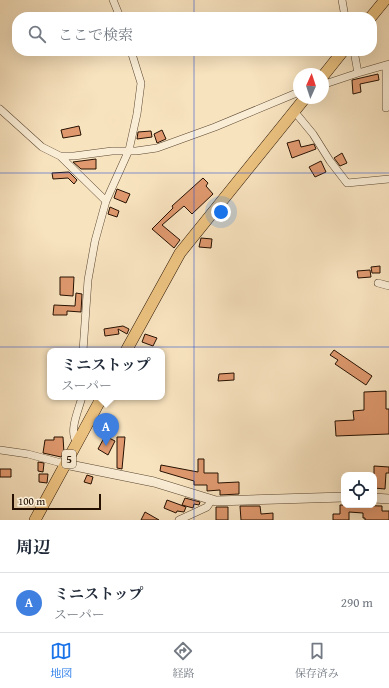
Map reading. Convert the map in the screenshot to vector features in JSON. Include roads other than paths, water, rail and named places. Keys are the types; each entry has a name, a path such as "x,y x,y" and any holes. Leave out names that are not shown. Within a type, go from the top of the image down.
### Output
{"main road":[{"path":"375,12 385,0"},
{"path":"329,68 339,56"},
{"path":"128,348 180,253 300,104"},
{"name":"5","path":"35,520 100,400"}],"street":[{"path":"114,0 118,12"},
{"path":"342,0 344,12"},
{"path":"84,348 88,280 95,241 106,201 129,150 137,114 141,83 133,56"},
{"path":"355,56 358,73"},
{"path":"329,83 388,64 386,108"},
{"path":"60,156 157,148 215,127 293,94"},
{"path":"0,109 42,147 60,156 106,201"},
{"path":"294,111 313,134 330,161 347,183 389,179"},
{"path":"378,283 389,286"},
{"path":"77,442 74,437 74,428 81,400"},
{"path":"0,450 28,454 66,464 154,482 212,500 341,497"},
{"path":"377,498 389,499"},
{"path":"179,520 207,506 212,500"}],"place":[{"name":"ミニストップ","path":"106,446"}]}
